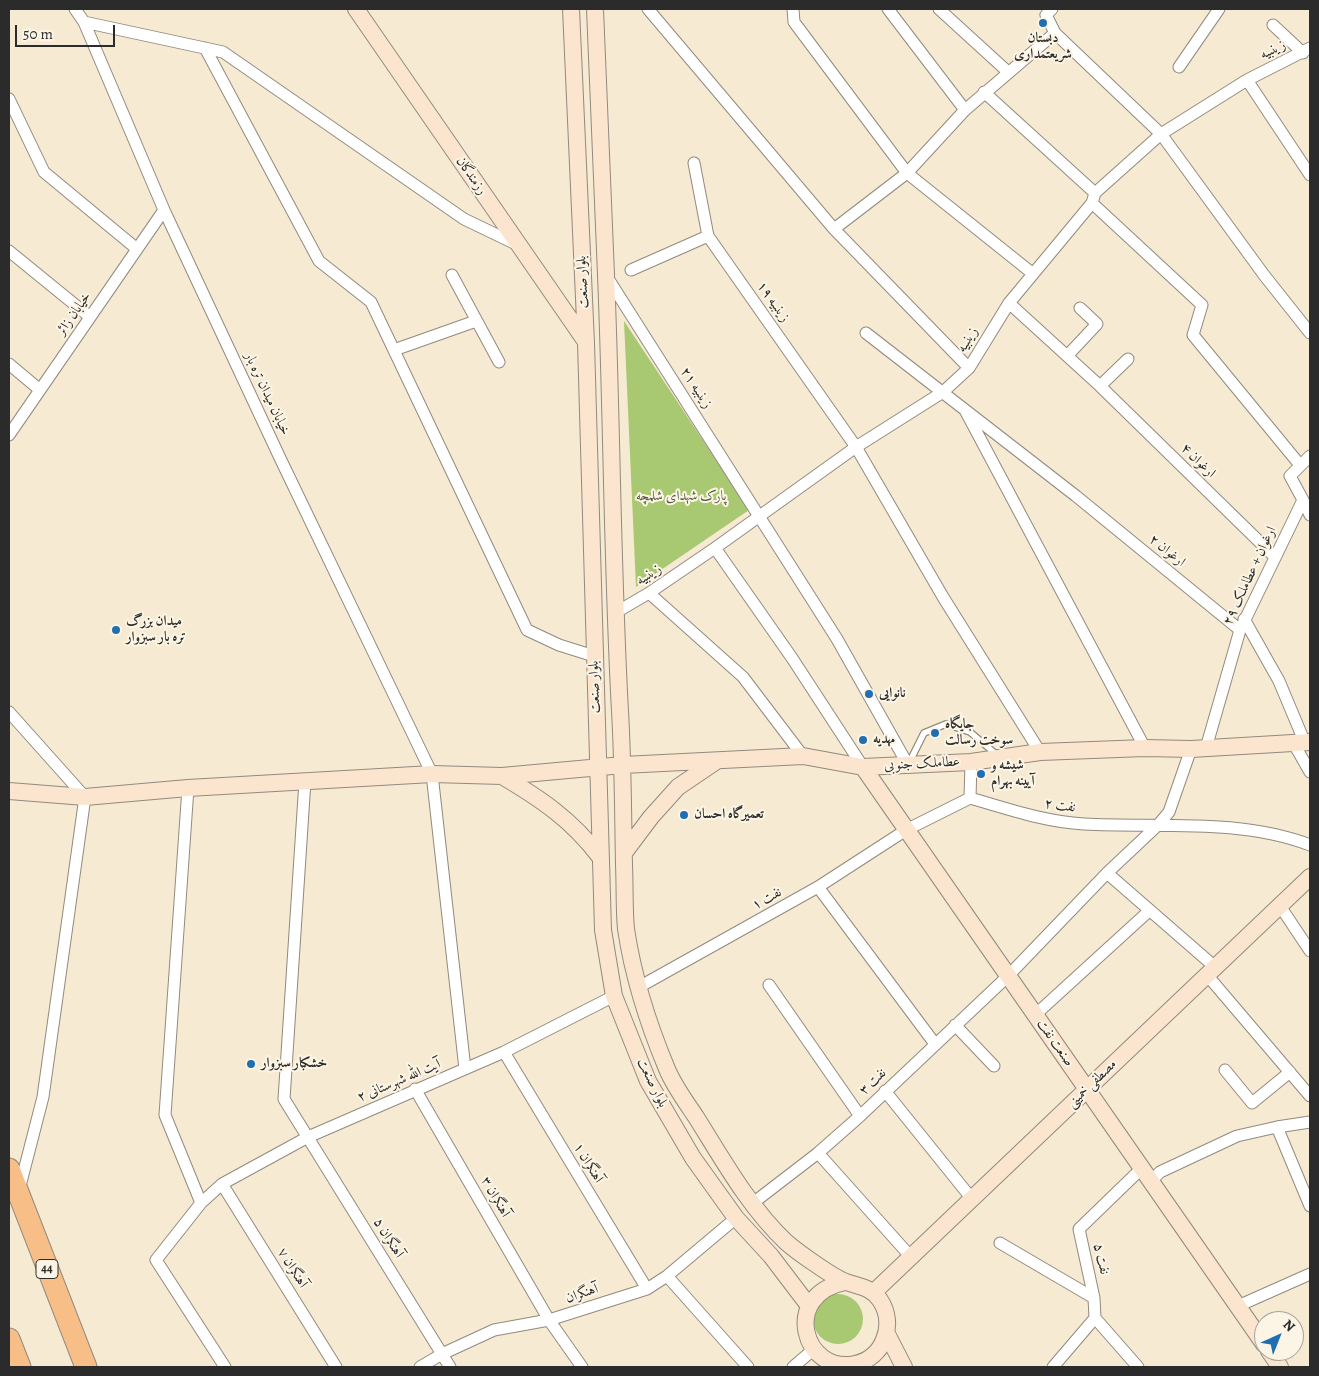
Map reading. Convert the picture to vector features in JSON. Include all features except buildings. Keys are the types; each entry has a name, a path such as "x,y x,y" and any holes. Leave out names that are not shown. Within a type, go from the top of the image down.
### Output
{"highway":[{"name":"44","path":"9,1170 86,1367"},
{"path":"9,1339 20,1367"}],"main road":[{"name":"رزمندگان","path":"356,9 586,343"},
{"name":"بلوار صنعت","path":"571,9 594,556 594,656 602,930 614,996 648,1080 693,1158 736,1218 771,1256 809,1306"},
{"name":"بلوار صنعت","path":"595,9 606,275 615,613 623,765 626,928 639,987 668,1072 726,1166 753,1203 787,1242 845,1282"},
{"path":"574,114 598,113"},
{"path":"594,556 613,556"},
{"name":"عطاملک جنوبی","path":"9,791 85,798 188,788 305,781 432,774 502,776 623,765 803,756 863,767 971,762 1040,752 1303,743"},
{"path":"624,853 651,817 678,787 715,761"},
{"name":"صنعت نفت","path":"863,767 1254,1329"},
{"path":"502,776 544,801 582,833 600,857"},
{"name":"مصطفی خمینی","path":"874,1292 1310,877"},
{"path":"602,930 626,928"},
{"path":"845,1282 860,1284 874,1292 883,1304 888,1319 887,1334 880,1348 857,1366 840,1364 826,1359 814,1349 807,1336 805,1320 809,1306 818,1293 830,1285 845,1282"},
{"path":"887,1334 904,1367"}],"street":[{"name":"خیابان میدان تره بار","path":"75,9 84,22 164,210 280,458 432,774 465,1069"},
{"path":"648,9 834,229 969,368"},
{"path":"793,9 794,22 907,173 1032,273"},
{"path":"888,9 964,110"},
{"path":"939,9 1008,72"},
{"path":"1052,9 1046,15 1055,33 1161,134 1264,275 1310,333"},
{"path":"1179,67 1219,9"},
{"path":"84,22 223,52 464,219 519,245"},
{"path":"1273,25 1306,50"},
{"path":"834,229 907,173 964,110 1055,33"},
{"path":"204,48 319,261 371,302 527,630 559,645 594,656"},
{"name":"زینبیه","path":"615,613 649,593 715,548 856,447 943,392 969,368 1009,303 1094,198 1161,134 1247,80 1306,50"},
{"path":"1247,80 1310,175"},
{"path":"984,92 1202,305 1193,335 1300,465"},
{"path":"9,99 44,172 137,249"},
{"name":"زینبیه ۱۹","path":"694,163 708,236 856,447 943,597 1040,752"},
{"name":"خیابان زائر","path":"9,435 164,210"},
{"path":"631,270 708,236"},
{"path":"9,251 90,317"},
{"path":"452,275 498,362"},
{"name":"زینبیه ۲۱","path":"606,275 836,639 908,765"},
{"name":"ارغوان ۴","path":"1009,303 1100,386 1275,557"},
{"path":"1067,356 1097,324 1080,308"},
{"path":"394,350 476,321"},
{"name":"ارغوان ۲","path":"866,333 1242,625"},
{"path":"1100,386 1128,360"},
{"path":"9,364 40,390"},
{"path":"963,407 1051,568 1145,748"},
{"path":"1310,456 1290,476 1310,515"},
{"name":"ارغوان + عطاملک ۲۹","path":"1169,812 1198,748 1242,625 1303,500"},
{"path":"715,548 792,658 863,767"},
{"path":"649,593 743,677 803,756"},
{"path":"1242,625 1279,681 1303,743 1310,772"},
{"path":"9,712 85,798 43,1097 18,1194"},
{"path":"906,830 970,798 971,762"},
{"name":"آهنگران ۵","path":"305,781 284,1099 450,1367"},
{"path":"188,788 165,1114 201,1202"},
{"name":"نفت ۲","path":"970,798 1042,819 1084,824 1159,824 1250,830 1310,845"},
{"name":"نفت ۳","path":"753,1203 818,1153 860,1116 955,1024 1008,976 1107,873 1159,824 1169,812"},
{"name":"نفت ۱","path":"639,987 818,887 906,830"},
{"path":"1107,873 1211,971 1310,1096"},
{"path":"818,887 935,1044"},
{"path":"1280,906 1310,951"},
{"path":"1035,1015 1148,911"},
{"path":"769,985 860,1116"},
{"name":"آیت الله شهرستانی ۲","path":"225,1367 156,1260 201,1202 222,1184 308,1137 504,1052 614,996"},
{"path":"955,1024 994,1066"},
{"name":"آهنگران ۱","path":"504,1052 647,1289"},
{"path":"1225,1070 1252,1103 1290,1072"},
{"name":"آهنگران ۳","path":"415,1089 549,1320 582,1367"},
{"path":"885,1091 972,1199"},
{"path":"1146,1175 1160,1172 1237,1136 1310,1122"},
{"path":"1277,1127 1310,1206"},
{"path":"818,1153 911,1256"},
{"name":"نفت ۵","path":"1094,1318 1094,1298 1079,1229 1146,1175"},
{"name":"آهنگران ۷","path":"222,1184 336,1367"},
{"name":"آهنگران","path":"420,1367 442,1354 494,1330 549,1320 647,1289 668,1276 736,1218"},
{"path":"1000,1243 1094,1298"},
{"path":"1238,1306 1310,1274"},
{"path":"668,1276 748,1367"},
{"path":"1057,1366 1094,1318 1138,1367"},
{"path":"793,1367 814,1349"}],"lane":[{"path":"908,765 924,733 946,724 970,732 1001,758"}],"green space":[{"name":"پارک شهدای شلمچه","path":"624,321 749,510 636,587"},
{"path":"833,1294 843,1294 856,1301 863,1314 863,1324 856,1337 843,1344 833,1344 824,1340 817,1333 813,1324 813,1314 817,1305 824,1298"}],"place":[{"name":"دبستان شریعتمداری","path":"1043,23"},
{"name":"میدان بزرگ تره بار سبزوار","path":"116,630"},
{"name":"نانوایی","path":"869,694"},
{"name":"جایگاه سوخت رسالت","path":"935,733"},
{"name":"مهدیه","path":"863,740"},
{"name":"شیشه و آیینه بهرام","path":"981,774"},
{"name":"تعمیرگاه احسان","path":"684,815"},
{"name":"خشکبار سبزوار","path":"251,1064"}]}
